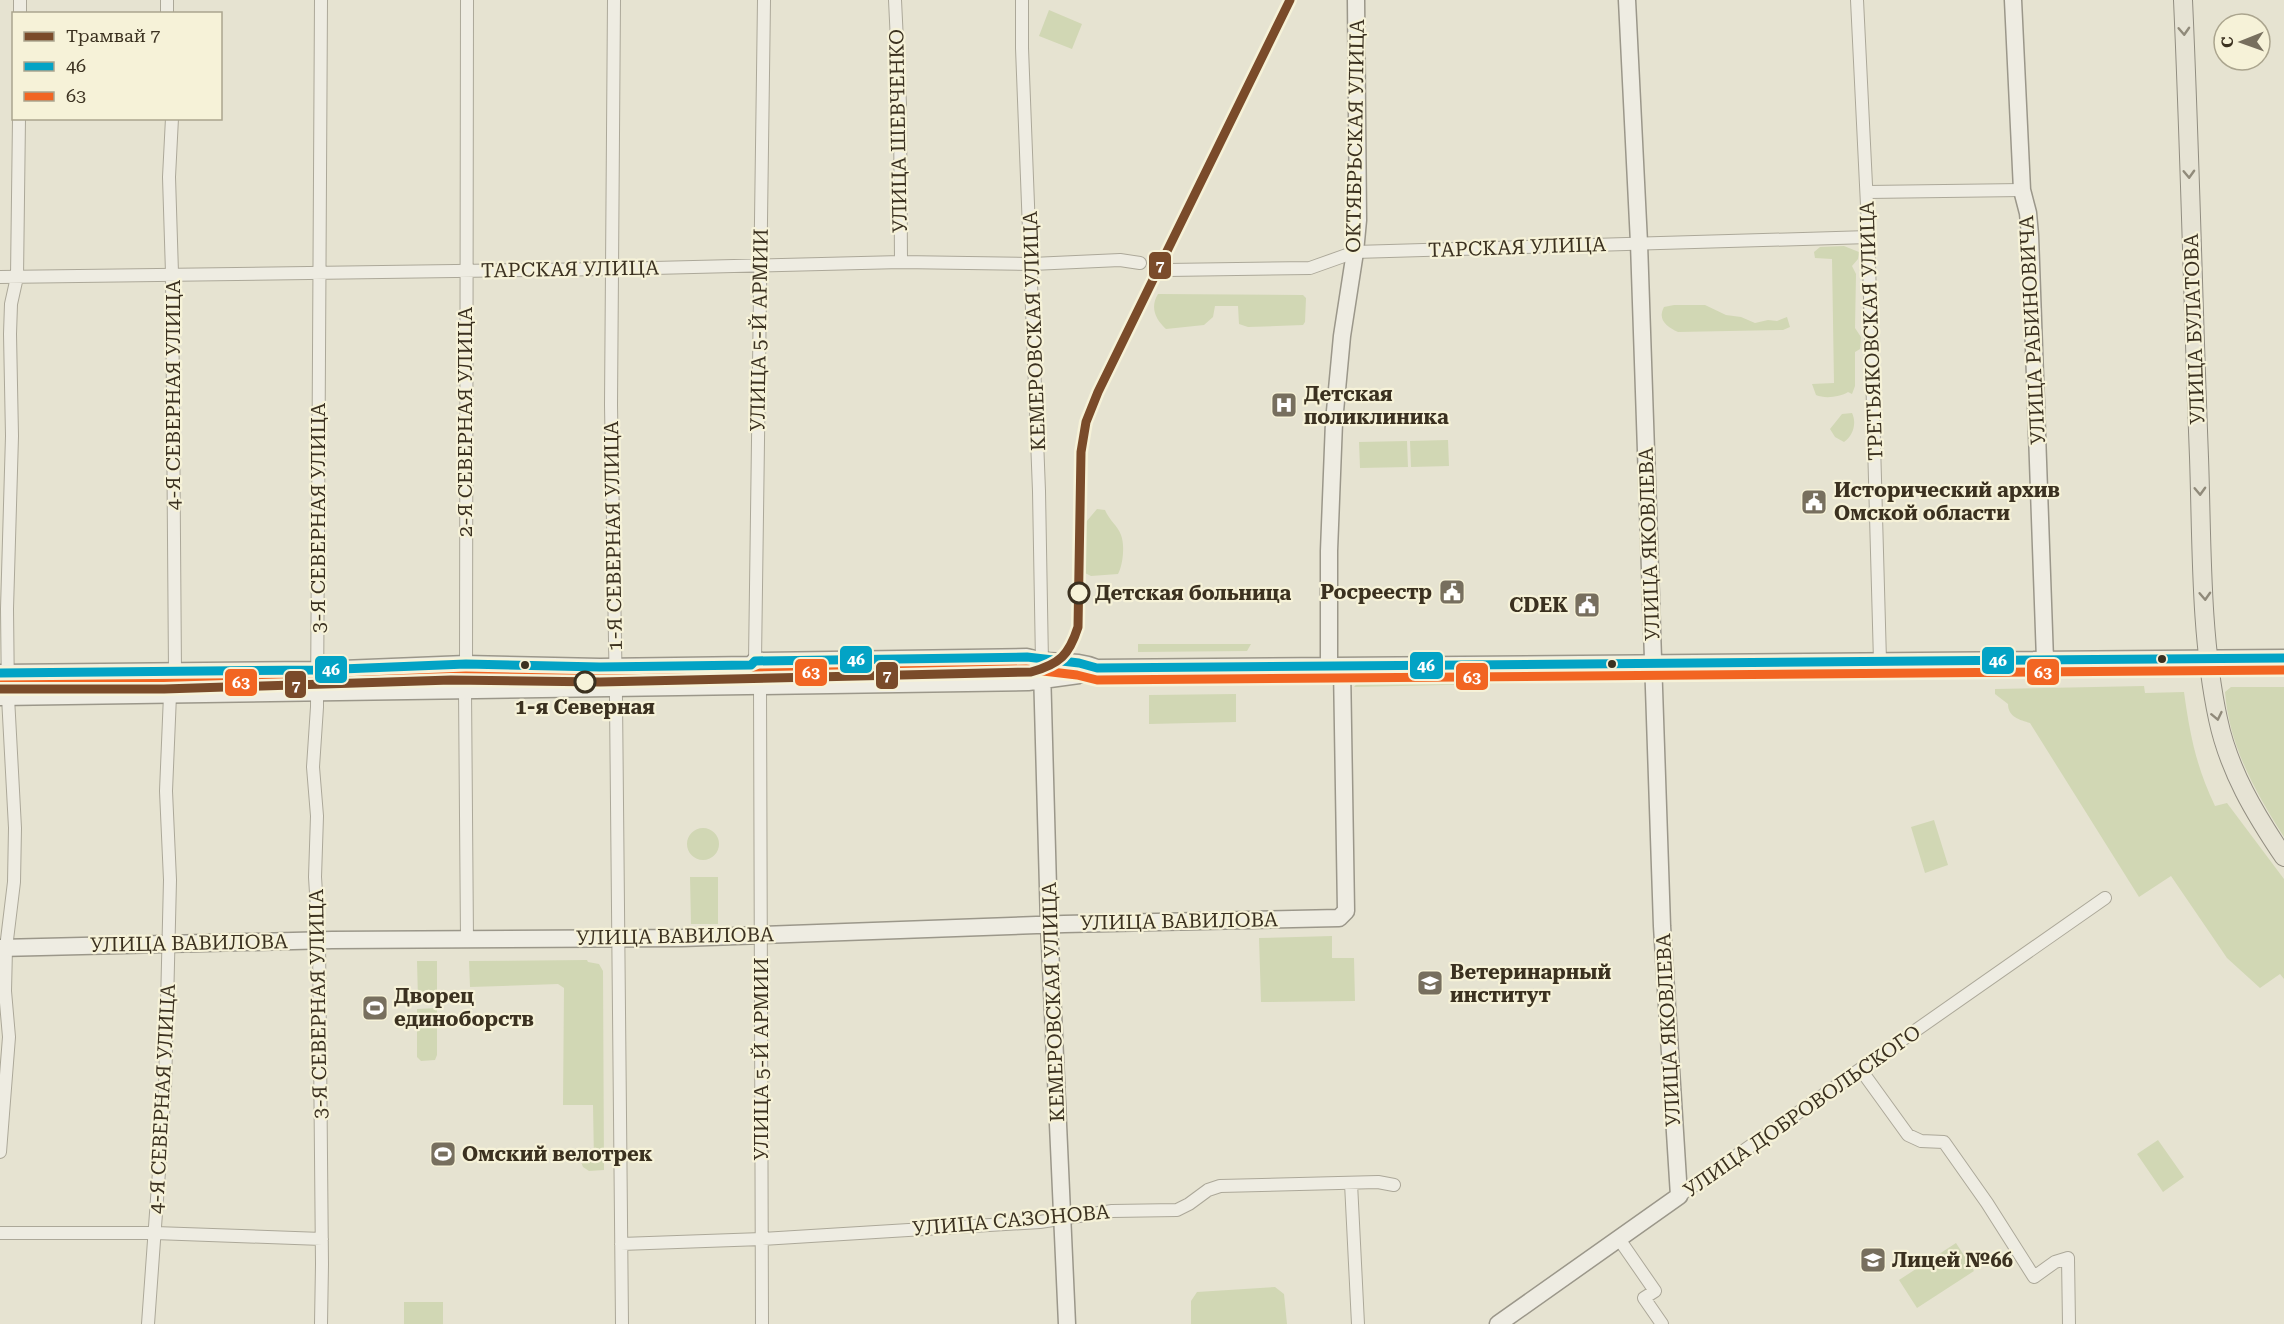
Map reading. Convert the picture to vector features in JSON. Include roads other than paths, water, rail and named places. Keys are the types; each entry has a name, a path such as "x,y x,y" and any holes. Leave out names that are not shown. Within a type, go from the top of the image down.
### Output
{"main road":[{"name":"УЛИЦА БУЛАТОВА","path":"2183,0 2208,658 2218,720 2232,765 2256,816 2284,857"}],"street":[{"name":"3-Я СЕВЕРНАЯ УЛИЦА","path":"321,0 317,693 313,767 317,816 315,877 319,940 321,1324"},
{"name":"2-Я СЕВЕРНАЯ УЛИЦА","path":"466,0 466,664"},
{"name":"1-Я СЕВЕРНАЯ УЛИЦА","path":"614,0 611,405 622,1324"},
{"name":"УЛИЦА 5-Й АРМИИ","path":"755,661 764,0"},
{"name":"УЛИЦА ШЕВЧЕНКО","path":"895,0 900,104 901,262"},
{"name":"КЕМЕРОВСКАЯ УЛИЦА","path":"1022,0 1022,48 1032,264 1049,924 1067,1324"},
{"name":"ОКТЯБРЬСКАЯ УЛИЦА","path":"1346,911 1329,550 1334,422 1358,220 1356,0"},
{"name":"УЛИЦА ЯКОВЛЕВА","path":"1628,0 1639,243 1662,926 1679,1196"},
{"name":"ТРЕТЬЯКОВСКАЯ УЛИЦА","path":"1857,0 1869,237 1880,661"},
{"name":"УЛИЦА РАБИНОВИЧА","path":"2013,0 2022,190 2028,213 2030,235 2045,660"},
{"path":"0,1152 9,1036 3,948 14,882 15,828 4,673 12,436 10,334 11,304 17,277 19,120"},
{"name":"4-Я СЕВЕРНАЯ УЛИЦА","path":"172,120 169,177 172,273 175,672"},
{"path":"1867,192 2022,190"},
{"name":"ТАРСКАЯ УЛИЦА","path":"1167,270 1310,268 1355,252 1869,237"},
{"name":"ТАРСКАЯ УЛИЦА","path":"0,277 613,269 901,262 1032,264 1120,260 1140,263"},
{"path":"4,673 317,670 466,664 615,667 751,665 755,661 1027,657 1042,662 1078,662 1097,668 2284,657"},
{"path":"4,697 1042,680 1083,674 1097,668"},
{"name":"УЛИЦА 5-Й АРМИИ","path":"760,686 762,1324"},
{"path":"465,690 467,939"},
{"name":"4-Я СЕВЕРНАЯ УЛИЦА","path":"148,1324 165,1088 170,880 166,791 170,695"},
{"name":"УЛИЦА ДОБРОВОЛЬСКОГО","path":"1498,1324 2105,898"},
{"name":"УЛИЦА ВАВИЛОВА","path":"3,948 319,940 760,935 1049,924 1339,918 1346,911"},
{"path":"1861,1070 1908,1135 1921,1142 1944,1142 1987,1203 2034,1277 2055,1262 2068,1258 2069,1324"},
{"name":"УЛИЦА САЗОНОВА","path":"621,1244 762,1239 1062,1219 1112,1211 1177,1210 1208,1190 1220,1186 1378,1182 1394,1185"},
{"path":"1351,1183 1358,1324"},
{"path":"0,1233 155,1233 322,1239"},
{"path":"1619,1239 1654,1291 1644,1298 1662,1324"}],"tram line":[{"name":"7","path":"0,689 164,689 451,680 600,682 1031,672 1049,666 1067,651 1078,627 1081,452 1086,422 1098,392 1290,0"}],"place":[{"name":"Детская поликлиника","path":"1284,405"},
{"name":"Исторический архив Омской области","path":"1814,502"},
{"name":"Росреестр","path":"1452,592"},
{"name":"Детская больница","path":"1079,593"},
{"name":"CDEK","path":"1587,605"},
{"name":"1-я Северная","path":"585,682"},
{"name":"Ветеринарный институт","path":"1430,983"},
{"name":"Дворец единоборств","path":"375,1008"},
{"name":"Омский велотрек","path":"443,1154"},
{"name":"Лицей №66","path":"1873,1260"}]}
